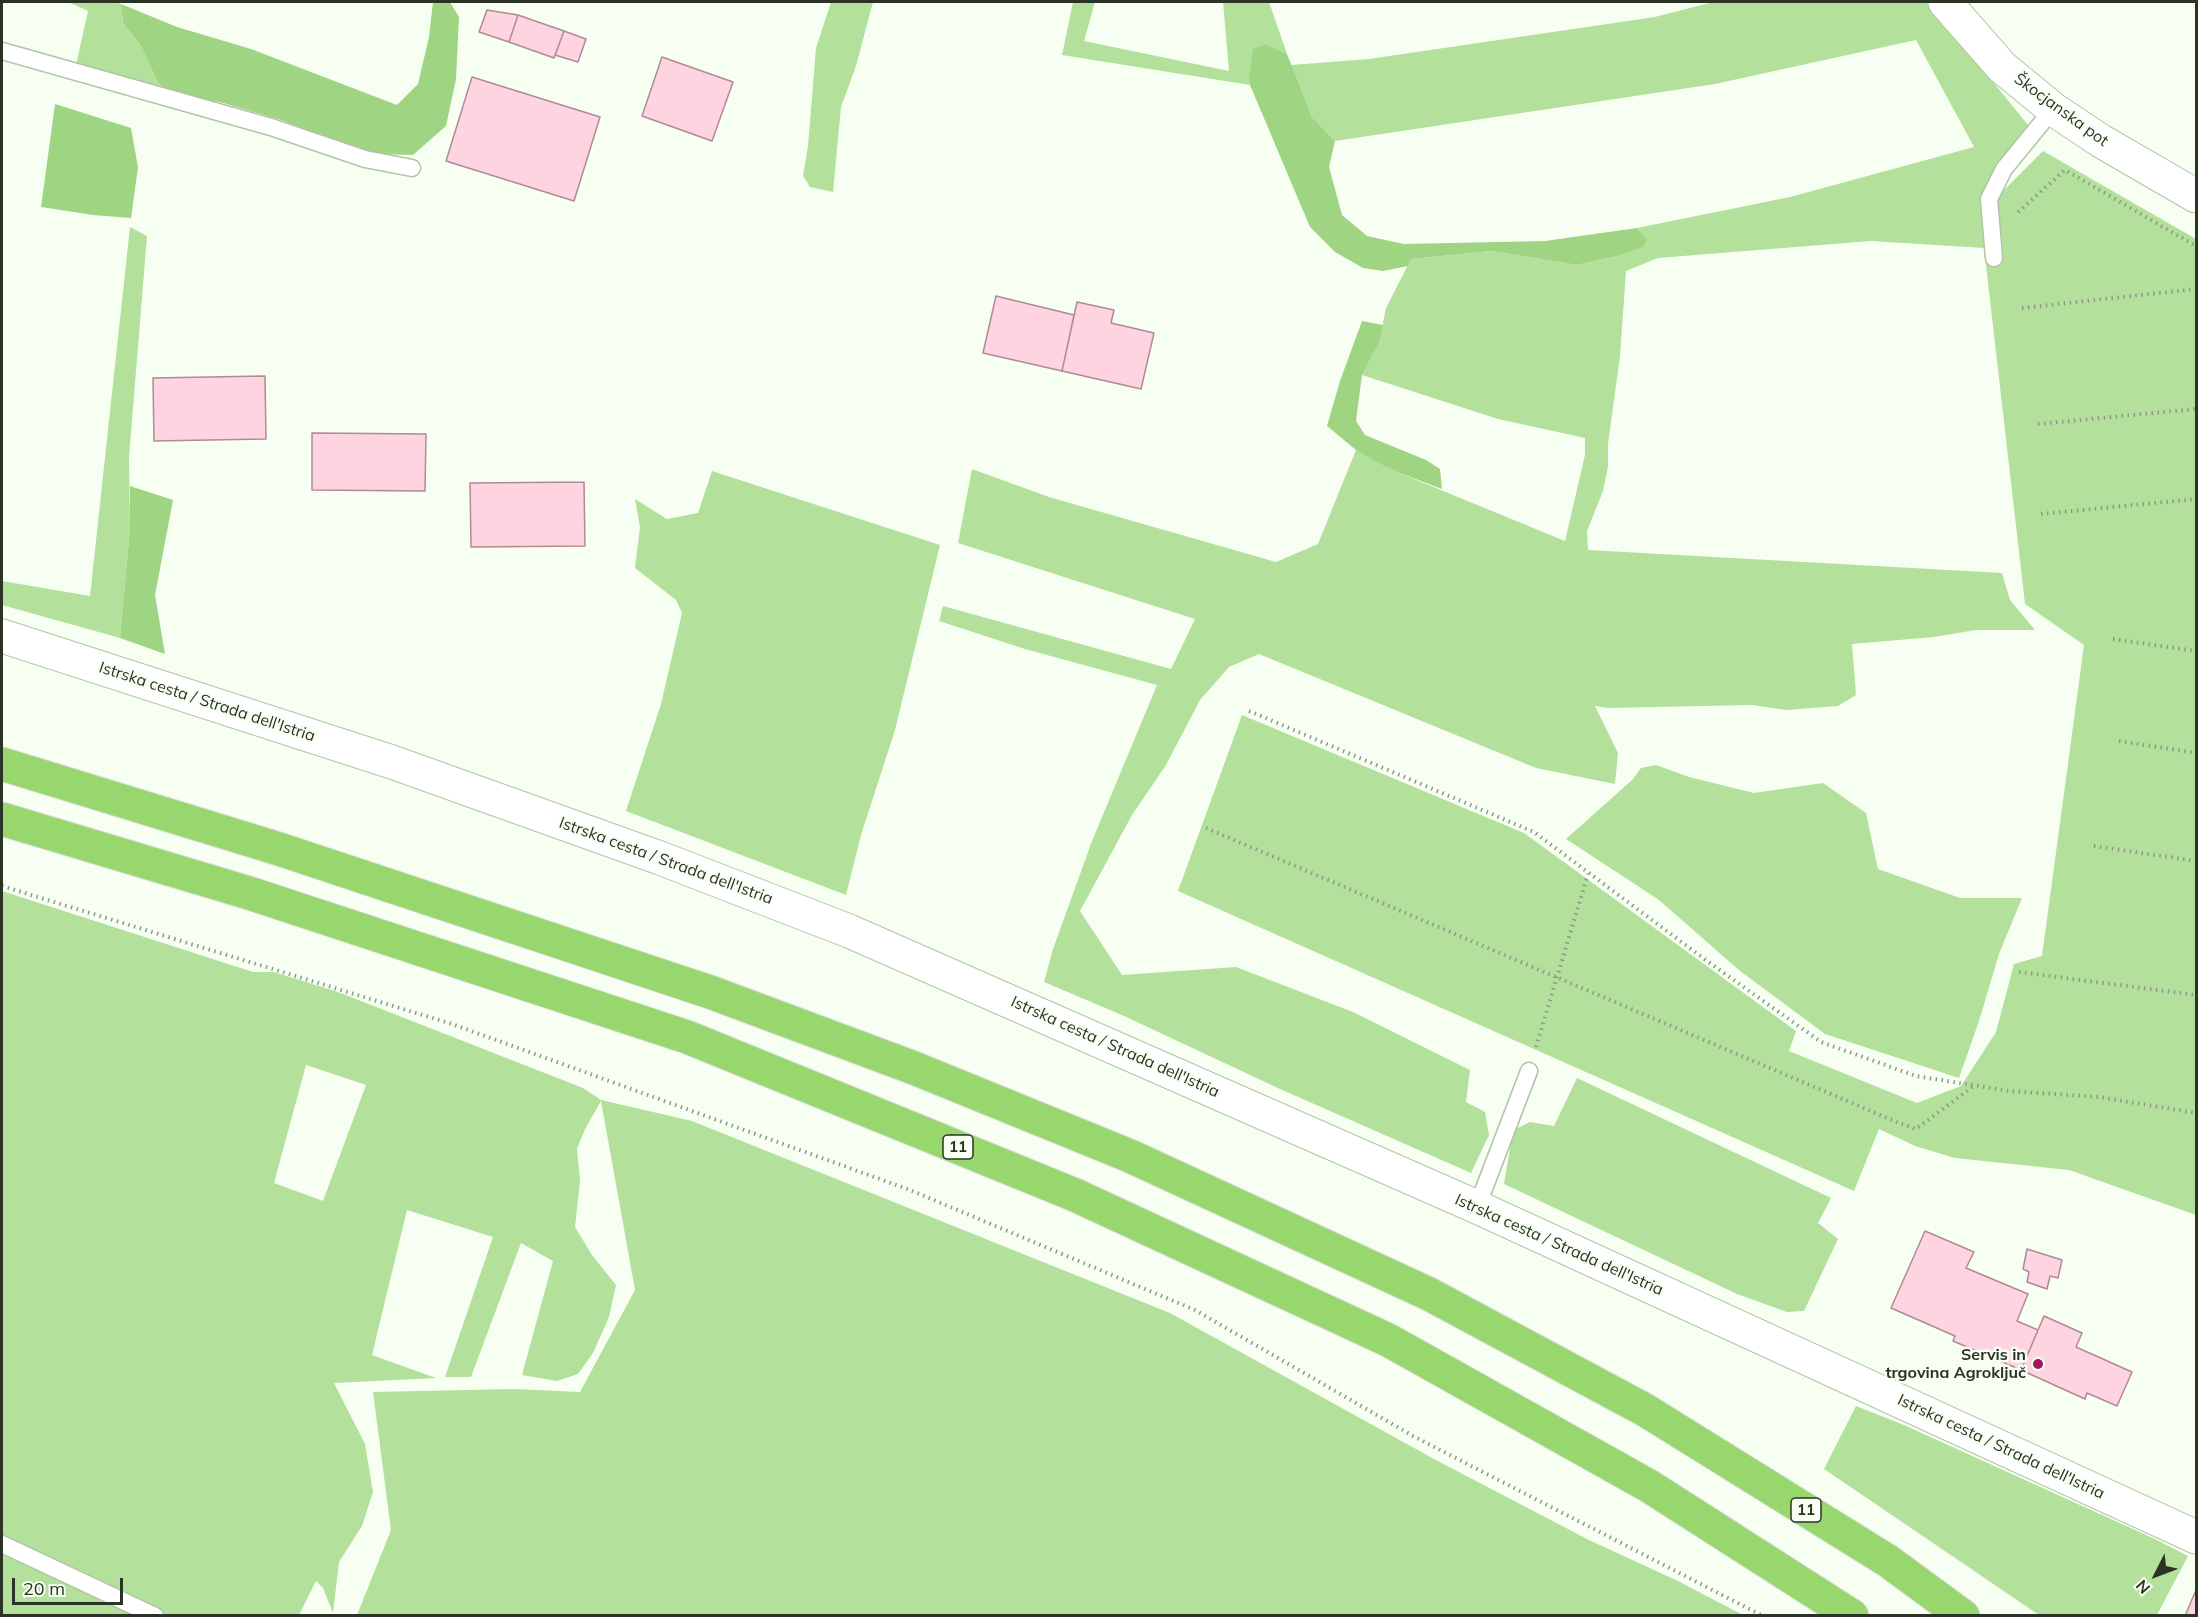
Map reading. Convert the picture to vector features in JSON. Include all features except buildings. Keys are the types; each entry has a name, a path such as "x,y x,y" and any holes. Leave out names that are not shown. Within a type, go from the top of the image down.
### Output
{"highway":[{"name":"11","path":"2,764 279,849 710,992 914,1068 1130,1156 1429,1294 1645,1410 1888,1561 1964,1616"},
{"name":"11","path":"2,819 249,893 687,1037 1075,1195 1388,1341 1649,1486 1852,1616"}],"street":[{"name":"Škocjanska pot","path":"1945,2 2002,67 2053,109 2101,141 2196,196"},
{"name":"Istrska cesta / Strada dell'Istria","path":"2,636 392,762 648,854 849,932 1476,1207 2196,1537"}],"lane":[{"path":"2,51 271,127 365,159 412,168"},
{"path":"1994,258 1989,199 2004,169 2053,109"},
{"path":"1476,1207 1529,1071"},
{"path":"2,1544 155,1616"}],"path":[{"path":"1992,236 2065,170 2196,246"},
{"path":"2022,308 2196,290"},
{"path":"2038,424 2196,409"},
{"path":"2041,514 2196,499"},
{"path":"2113,639 2196,651"},
{"path":"1249,711 1534,832 1707,961 1821,1042 1916,1076 2010,1091 2099,1097 2196,1113"},
{"path":"2119,741 2196,753"},
{"path":"1206,828 1916,1129 1976,1085"},
{"path":"2094,846 2196,861"},
{"path":"1529,1071 1588,873"},
{"path":"2,886 452,1024 910,1190 1195,1310 1413,1436 1763,1616"},
{"path":"2019,972 2196,995"}],"green space":[{"path":"68,2 121,4 123,23 141,46 158,83 164,88 76,65 88,11"},
{"path":"433,2 450,2 459,17 456,79 446,126 413,155 371,154 281,120 220,102 183,97 164,88 158,83 141,46 123,23 121,4 177,27 251,49 397,105 418,84 429,37"},
{"path":"831,2 873,2 856,66 841,107 833,192 810,187 803,176 808,146 816,48"},
{"path":"1073,2 1095,2 1084,41 1229,71 1223,2 1269,2 1287,54 1266,44 1249,78 1250,85 1062,55"},
{"path":"1713,2 1928,2 2028,125 2000,162 1996,198 2043,151 2196,239 2196,1215 2069,1170 1955,1158 1915,1146 1879,1129 1854,1191 1178,891 1242,715 1524,833 1796,1031 1789,1051 1917,1103 1961,1086 1996,1032 2014,964 2042,956 2084,645 2025,604 1984,248 1871,241 1658,258 1626,271 1620,356 1608,444 1608,467 1603,491 1587,531 1588,550 2002,573 2010,600 2035,630 1976,630 1934,637 1852,644 1856,695 1838,706 1786,710 1752,705 1607,708 1595,706 1618,753 1615,784 1536,768 1259,654 1229,667 1200,700 1166,765 1132,815 1080,911 1122,975 1236,967 1353,1012 1470,1070 1466,1102 1485,1112 1489,1135 1471,1173 1044,982 1053,949 1092,841 1157,685 1025,649 939,621 943,606 1171,669 1195,619 958,543 972,469 1049,497 1276,562 1318,544 1356,450 1397,472 1565,541 1585,455 1585,438 1498,419 1362,375 1379,343 1386,308 1411,259 1492,251 1577,265 1613,257 1647,239 1637,228 1790,197 1974,147 1916,40 1715,84 1335,141 1312,117 1291,65 1369,59 1655,17"},
{"path":"1266,44 1287,54 1312,117 1335,141 1329,167 1342,215 1367,236 1404,244 1545,241 1637,228 1647,239 1643,247 1577,265 1492,251 1411,259 1408,266 1383,271 1363,268 1335,252 1310,227 1250,85 1253,49"},
{"path":"55,104 131,128 138,167 131,218 41,207"},
{"path":"130,227 147,236 129,457 130,528 120,638 2,605 2,581 90,596"},
{"path":"1362,321 1383,325 1379,343 1362,375 1356,421 1365,435 1426,460 1440,469 1442,489 1373,460 1356,450 1327,426 1340,381"},
{"path":"712,471 940,545 895,730 861,835 846,895 626,811 661,704 682,613 676,600 635,568 640,527 635,499 667,519 698,513"},
{"path":"130,486 173,500 155,595 165,654 120,638 130,528"},
{"path":"1656,765 1689,777 1754,793 1823,783 1866,813 1878,869 1960,898 2022,898 1999,954 1959,1078 1825,1034 1740,971 1659,900 1566,839 1632,780 1641,768"},
{"path":"2,891 253,972 274,972 338,992 583,1088 601,1100 692,1121 1170,1313 1434,1459 1589,1540 1678,1581 1743,1615 357,1615 391,1530 373,1392 514,1389 580,1392 635,1290 601,1101 577,1149 580,1181 575,1227 592,1255 616,1285 609,1317 593,1353 578,1374 557,1381 522,1375 553,1261 521,1243 471,1377 445,1377 493,1237 407,1210 372,1355 436,1378 334,1383 365,1444 373,1492 362,1526 339,1562 333,1613 323,1588 316,1581 299,1615 2,1616","holes":["306,1065 366,1085 323,1201 274,1183"]},
{"path":"1577,1078 1831,1198 1818,1223 1838,1239 1804,1311 1787,1312 1737,1294 1504,1184 1513,1130 1530,1122 1554,1126"},
{"path":"1856,1406 1904,1425 2188,1556 2157,1615 2039,1615 1824,1469"}],"place":[{"name":"Servis in trgovina Agroključ","path":"2038,1364"}]}
